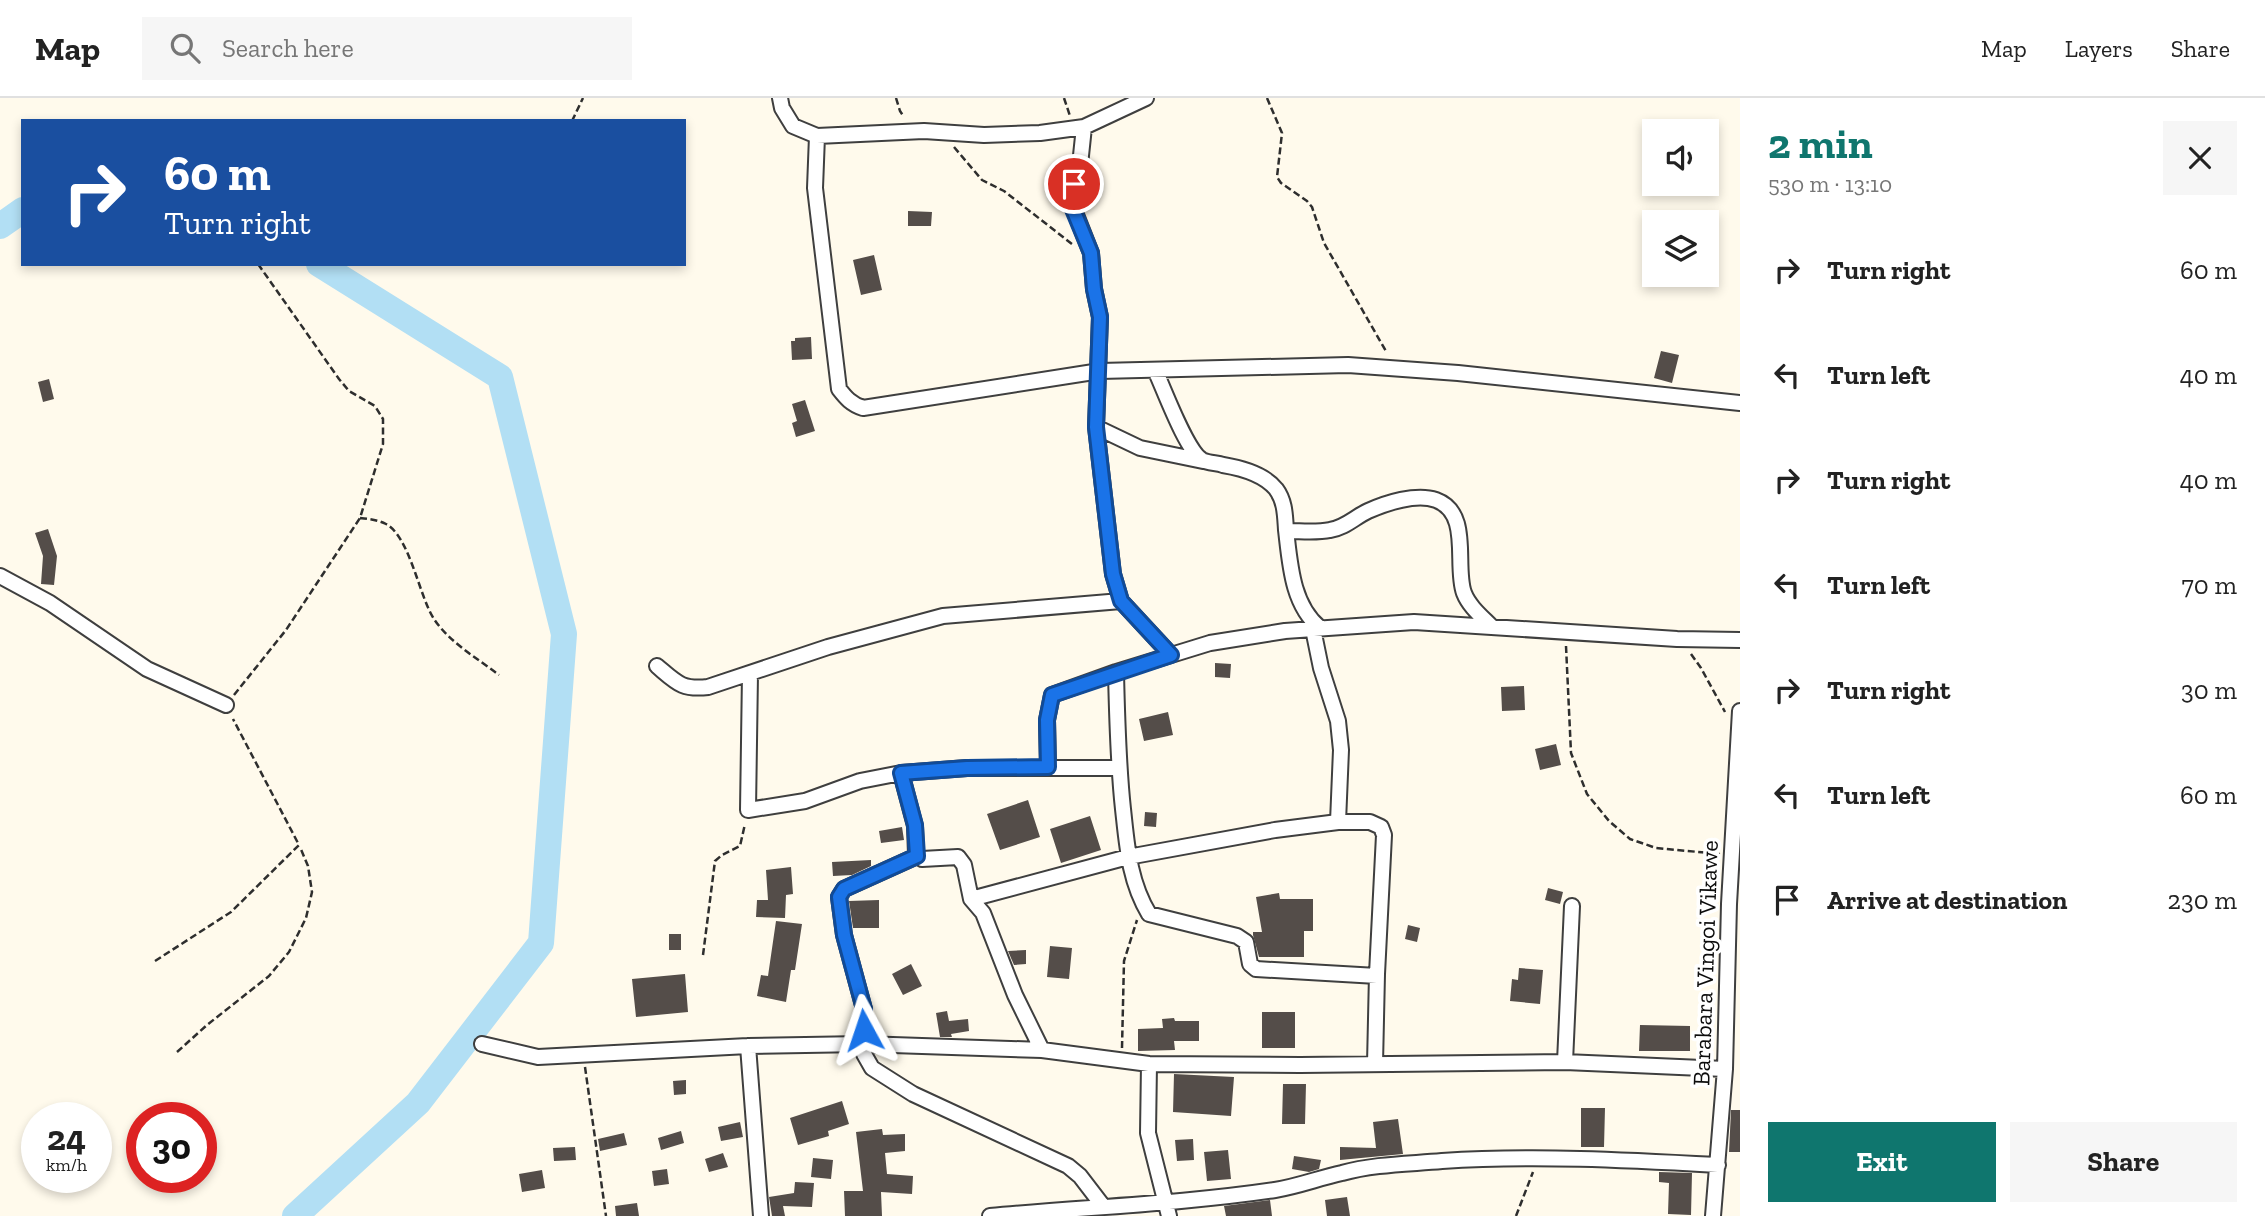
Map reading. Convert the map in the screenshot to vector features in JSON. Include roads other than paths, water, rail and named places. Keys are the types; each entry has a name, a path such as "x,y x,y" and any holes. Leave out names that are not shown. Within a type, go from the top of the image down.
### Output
{"street":[{"path":"780,98 782,108 793,126 817,136 941,131 984,135 1040,133 1084,127 1146,98"},
{"path":"1084,127 1080,165 1070,202 1092,258 1094,289 1100,317 1096,427 1113,574 1121,601 1171,655"},
{"path":"817,136 814,172 816,197 839,388 847,400 863,408 1100,371 1348,365 1740,403"},
{"path":"1155,370 1190,445 1203,461"},
{"path":"1096,427 1140,448 1250,472 1275,487 1284,508 1289,556 1298,597 1317,629 1321,668 1338,721 1341,750 1338,822"},
{"path":"1287,531 1331,530 1385,505 1421,499 1436,500 1447,507 1458,528 1461,584 1465,596 1491,626"},
{"path":"0,576 50,603 147,670 226,705"},
{"path":"657,666 672,679 691,689 708,687 828,647 943,616 1121,601"},
{"path":"1048,767 1047,720 1052,695 1224,639 1414,622 1677,639 1740,640"},
{"path":"1116,672 1119,768 1128,857 1136,885 1151,916 1237,936 1246,942 1250,964 1256,969 1377,976"},
{"path":"750,674 748,810 806,801 860,781 901,773 967,768 1119,768"},
{"name":"Barabara Vingoi Vikawe","path":"1713,1216 1734,904 1731,855 1740,711"},
{"path":"901,773 915,825 917,856"},
{"path":"971,899 1128,857 1275,830 1338,822 1370,822 1381,827 1384,835 1375,1064"},
{"path":"917,856 922,859 961,859 971,899 983,913 1015,995 1042,1050"},
{"path":"917,856 844,889 839,895 844,935 864,1009 864,1054 872,1068 912,1094 1068,1166 1103,1206"},
{"path":"1565,1062 1572,906"},
{"path":"482,1044 538,1057 748,1046 863,1044 1042,1050 1149,1064 1725,1064 1740,1061"},
{"path":"748,1046 761,1216"},
{"path":"1149,1064 1149,1133 1168,1209"},
{"path":"990,1216 1103,1206 1168,1209 1275,1190 1368,1168 1442,1161 1615,1159 1718,1165"}],"waterway":[{"path":"0,226 21,211"},
{"path":"295,1216 418,1103 541,943 564,634 500,377 322,266"}]}
